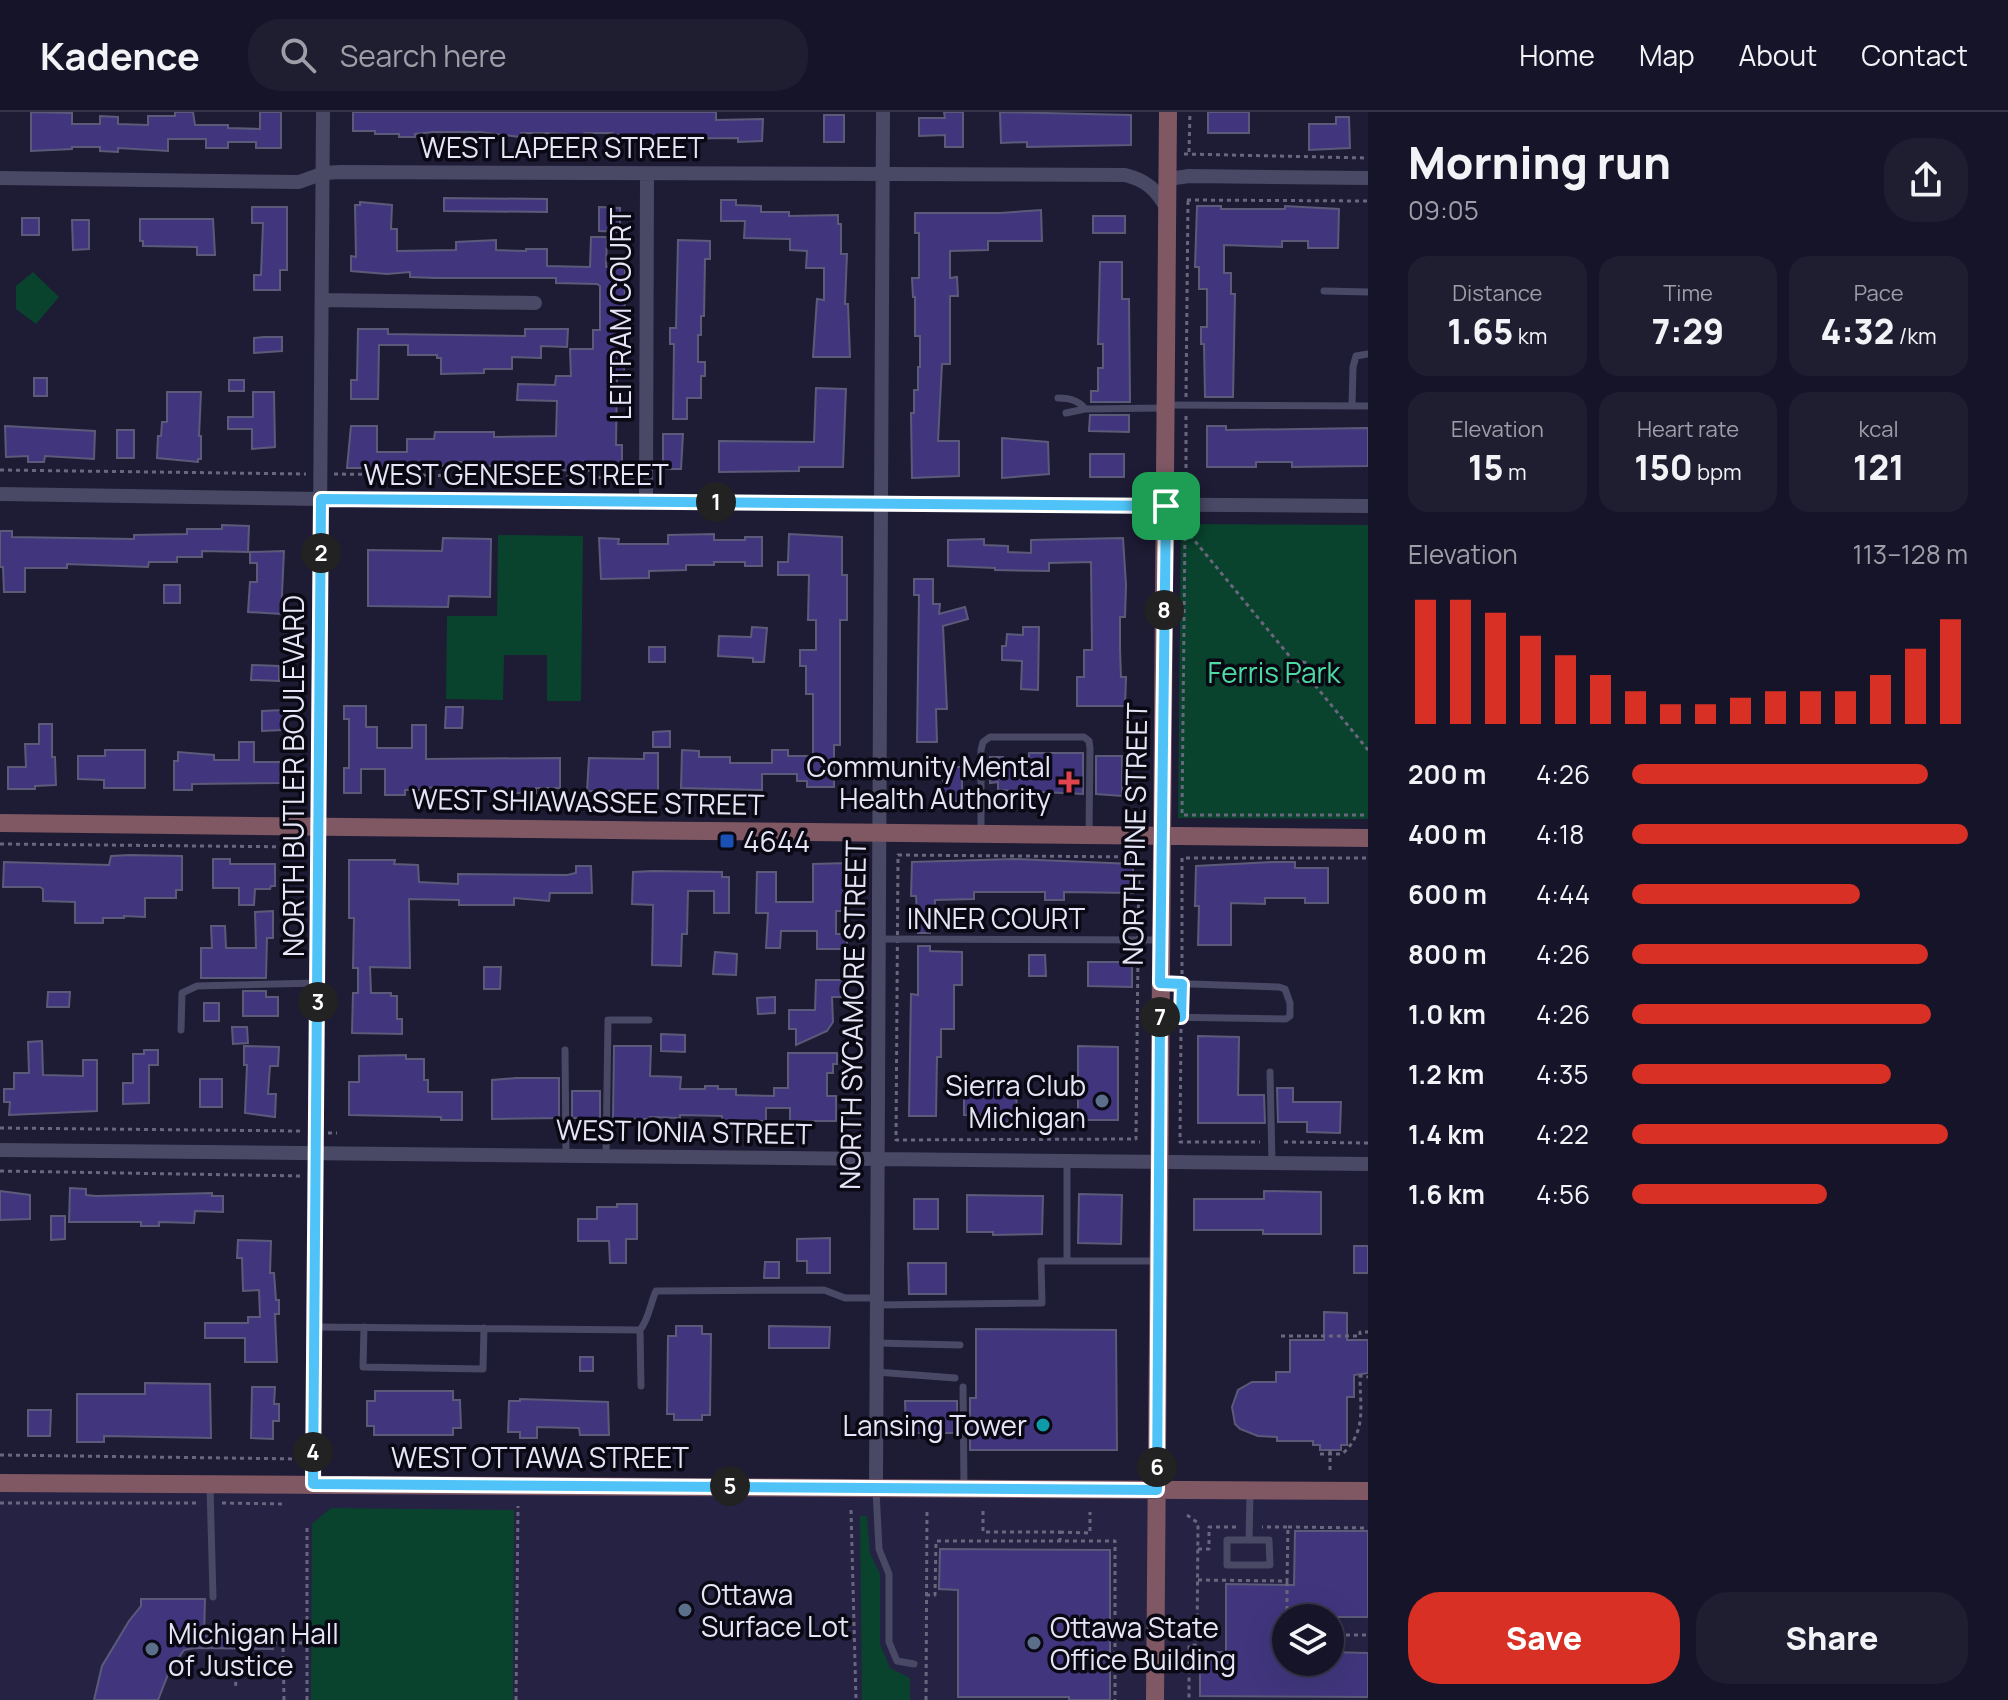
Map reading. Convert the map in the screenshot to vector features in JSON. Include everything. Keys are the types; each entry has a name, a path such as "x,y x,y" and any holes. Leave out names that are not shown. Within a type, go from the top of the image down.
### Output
{"street":[{"name":"NORTH BUTLER BOULEVARD","path":"313,1484 323,112"},
{"name":"NORTH SYCAMORE STREET","path":"876,1487 883,112"},
{"name":"NORTH PINE STREET","path":"1155,1700 1168,112"},
{"name":"WEST LAPEER STREET","path":"0,178 299,182 324,173 1125,175 1142,179 1167,205"},
{"name":"LEITRAM COURT","path":"646,501 647,174"},
{"path":"1168,179 1189,176 1368,178"},
{"path":"322,300 535,303"},
{"name":"WEST GENESEE STREET","path":"0,494 1368,506"},
{"name":"WEST SHIAWASSEE STREET","path":"0,823 320,824 880,834 1368,838"},
{"name":"WEST IONIA STREET","path":"0,1150 1368,1164"},
{"name":"WEST OTTAWA STREET","path":"0,1483 211,1493 313,1484 1368,1491"}],"lane":[{"path":"1324,291 1368,292"},
{"path":"1352,406 1356,356 1368,354"},
{"path":"1058,398 1081,403 1085,409"},
{"path":"1066,413 1085,409 1186,405 1368,406"},
{"path":"981,834 983,742 990,737 1084,737 1089,741 1090,748 1089,836"},
{"name":"INNER COURT","path":"879,939 1160,940"},
{"path":"181,1030 182,993 187,988 318,983"},
{"path":"1160,983 1279,987 1285,989 1290,1003 1290,1016 1286,1019 1160,1017"},
{"path":"606,1156 608,1020 649,1020"},
{"path":"565,1050 566,1156"},
{"path":"1270,1072 1272,1163"},
{"path":"1067,1161 1067,1261"},
{"path":"641,1386 640,1330 646,1322 656,1291 824,1290 845,1298 876,1301 1042,1303 1041,1261 1158,1261"},
{"path":"314,1327 640,1330"},
{"path":"364,1327 363,1367 483,1369 484,1328"},
{"path":"876,1343 960,1345"},
{"path":"876,1372 955,1378"},
{"path":"963,1387 964,1488"},
{"path":"876,1487 879,1549 889,1574 890,1648 897,1661 914,1664"},
{"path":"1249,1540 1250,1490"},
{"path":"211,1493 213,1597"},
{"path":"1227,1540 1249,1540 1269,1540 1270,1565 1227,1565 1227,1540"}],"path":[{"path":"1189,154 1190,112"},
{"path":"1168,154 1368,158"},
{"path":"1167,205 1188,200 1368,201"},
{"path":"1186,484 1188,200"},
{"path":"1296,664 1185,529 1182,815 1368,815"},
{"path":"1296,664 1293,670 1295,679 1301,682 1310,679"},
{"path":"1296,664 1310,666 1310,679"},
{"path":"1310,679 1368,750"},
{"path":"0,844 319,847"},
{"path":"898,855 1139,857 1136,1139 896,1140 897,939 898,855"},
{"path":"1182,984 1182,858 1368,858"},
{"path":"1181,1017 1180,1142 1368,1143"},
{"path":"0,1128 337,1133"},
{"path":"0,1171 316,1176"},
{"path":"1281,1336 1360,1336 1360,1332 1368,1332"},
{"path":"1320,1454 1342,1454 1357,1438 1360,1374 1368,1377"},
{"path":"1330,1452 1330,1470"},
{"path":"0,1455 313,1459"},
{"path":"0,1503 211,1493 286,1504"},
{"path":"516,1700 518,1506"},
{"path":"851,1510 856,1700"},
{"path":"926,1700 927,1510"},
{"path":"983,1511 983,1532 1090,1533 1090,1512"},
{"path":"1187,1515 1198,1523 1197,1645 1189,1645 1189,1700"},
{"path":"307,1524 307,1700"},
{"path":"1198,1549 1209,1549 1209,1527 1236,1527"},
{"path":"1288,1527 1368,1528"},
{"path":"1060,1532 1060,1541"},
{"path":"926,1595 935,1595 936,1541 1115,1541 1115,1700"},
{"path":"1287,1581 1287,1604"},
{"path":"1344,1635 1368,1635"},
{"path":"273,1643 307,1643"},
{"path":"283,1643 284,1700"},
{"path":"235,1674 236,1688"}],"shaded area":[{"path":"0,1483 1368,1491 1368,1700 0,1700"}],"green space":[{"path":"33,272 59,297 36,324 16,309 16,286"},
{"name":"Ferris Park","path":"1181,524 1368,525 1368,819 1178,818"},
{"path":"498,535 583,536 581,701 547,701 547,655 504,655 503,700 446,699 447,616 497,616"},
{"path":"331,1508 514,1510 513,1700 311,1700 312,1524"},
{"path":"860,1516 867,1516 870,1553 880,1574 880,1644 890,1668 910,1678 910,1700 862,1700"}],"building":[{"path":"31,112 72,113 72,124 100,124 100,116 118,117 118,124 148,125 148,116 193,112 195,125 260,129 260,112 281,112 281,148 256,148 256,142 228,142 228,148 206,148 206,139 168,139 168,151 118,148 118,152 100,151 100,147 72,147 31,151"},
{"path":"353,112 716,112 716,120 763,119 762,141 738,142 738,138 636,139 636,135 613,133 584,133 584,139 568,139 568,134 521,133 521,137 480,132 433,132 399,137 399,134 353,131"},
{"path":"944,112 963,112 963,147 945,147 945,135 919,136 919,118 945,118"},
{"path":"1000,112 1131,115 1131,145 1027,147 1027,142 1001,143"},
{"path":"1208,112 1249,112 1249,133 1208,133"},
{"path":"824,115 844,115 844,142 824,142"},
{"path":"1336,117 1349,117 1350,148 1309,150 1309,124 1336,124"},
{"path":"444,198 547,199 547,212 444,211"},
{"path":"721,200 736,200 736,205 761,206 761,212 789,212 789,216 838,215 841,254 847,254 845,304 848,304 850,357 813,357 817,299 824,300 824,268 806,268 807,251 790,250 790,239 744,238 745,221 721,221"},
{"path":"360,202 392,205 391,229 397,229 397,251 456,250 456,242 496,240 496,250 547,249 547,266 590,267 591,237 607,237 606,267 625,267 624,375 617,375 616,445 622,445 622,463 597,464 597,471 548,470 548,465 501,468 480,466 480,462 449,462 449,466 347,468 351,426 377,426 377,452 407,452 407,439 434,439 435,432 494,432 494,437 556,436 557,401 517,400 518,384 555,385 556,376 571,376 570,349 593,349 593,330 600,330 600,286 597,284 556,283 556,278 435,278 410,277 410,272 351,271 351,256 356,257 355,205 360,205"},
{"path":"1197,206 1221,206 1221,209 1285,209 1285,206 1339,209 1338,248 1308,248 1308,241 1282,241 1282,247 1224,245 1224,273 1231,273 1231,294 1235,294 1233,397 1205,397 1201,327 1207,327 1207,289 1199,289 1199,267 1195,267"},
{"path":"252,207 287,207 287,270 280,270 280,290 254,290 254,275 261,275 263,223 252,223"},
{"path":"599,207 620,208 620,232 599,231"},
{"path":"1041,210 1042,241 988,241 988,250 950,251 950,278 957,277 958,296 950,296 950,364 942,364 938,441 959,441 959,476 912,478 911,413 914,413 914,390 918,390 920,367 920,336 915,336 912,278 919,278 919,233 915,233 915,213"},
{"path":"1093,216 1125,216 1125,233 1093,233"},
{"path":"22,218 39,218 39,235 22,235"},
{"path":"140,219 213,219 215,255 197,255 197,247 143,246 143,241 140,241"},
{"path":"72,220 89,220 89,249 73,250"},
{"path":"678,240 710,241 710,259 705,259 704,316 701,316 701,335 698,335 698,362 705,362 705,376 701,376 701,398 687,398 687,419 673,419 674,344 670,344 670,328 676,328"},
{"path":"1100,262 1122,262 1122,299 1129,299 1130,402 1091,402 1091,391 1098,391 1098,368 1103,368 1103,344 1098,344"},
{"path":"358,329 388,329 388,334 525,336 525,329 568,329 567,347 541,346 541,358 512,357 512,369 484,369 484,373 441,374 441,358 437,355 408,355 408,345 379,345 378,399 351,399 351,380 357,380"},
{"path":"282,337 282,351 254,353 254,338"},
{"path":"34,378 47,378 47,396 34,396"},
{"path":"229,380 244,380 244,391 229,391"},
{"path":"816,388 846,389 843,467 719,472 719,441 814,442"},
{"path":"167,392 201,392 201,459 198,462 157,458 158,436 161,436 162,422 167,422"},
{"path":"253,392 274,392 275,447 252,449 252,429 228,429 228,417 253,417"},
{"path":"1090,415 1129,415 1129,432 1089,431"},
{"path":"5,426 95,431 94,459 45,456 44,462 28,462 28,456 6,457"},
{"path":"1207,426 1226,426 1226,430 1368,428 1368,466 1292,467 1292,462 1256,462 1256,467 1207,467"},
{"path":"117,430 134,430 134,458 117,458"},
{"path":"663,434 683,434 681,469 666,469 666,464 663,464"},
{"path":"1002,438 1048,442 1049,474 1002,478"},
{"path":"1090,454 1124,454 1124,477 1090,477"},
{"path":"222,525 249,526 248,552 202,551 202,557 177,557 177,562 149,562 148,567 67,564 67,568 25,568 25,592 4,592 0,531 12,531 12,537 134,539 134,535 187,534 187,529 222,529"},
{"path":"714,534 714,540 762,537 762,566 745,566 745,562 714,562 714,565 686,565 686,570 649,571 649,578 601,579 599,538 619,539 618,544 668,544 668,535"},
{"path":"789,534 842,537 842,575 847,575 847,620 840,620 840,745 834,745 834,787 807,787 807,781 797,781 797,774 762,774 762,790 681,788 682,750 699,751 699,757 730,757 730,763 772,763 772,750 788,750 788,756 813,756 813,694 806,694 806,666 800,666 800,650 816,650 816,620 808,620 809,575 778,575 778,562 788,562"},
{"path":"443,538 491,539 490,597 449,596 448,607 368,606 368,550 442,551"},
{"path":"1123,538 1126,585 1125,617 1120,617 1120,650 1121,677 1126,677 1125,706 1077,706 1077,677 1084,677 1084,650 1092,650 1091,562 1049,563 1049,571 948,566 948,540 984,539 984,545 1008,546 1008,552 1031,553 1031,540"},
{"path":"284,551 281,614 248,612 250,582 257,582 257,563 250,563 250,552"},
{"path":"914,579 933,579 933,604 940,604 939,614 965,607 968,619 943,626 947,709 936,709 937,742 917,742 919,595 914,595"},
{"path":"164,585 180,585 180,603 164,603"},
{"path":"752,627 767,628 764,662 753,662 753,658 718,656 719,636 751,637"},
{"path":"1023,627 1039,627 1038,690 1021,689 1022,661 1002,660 1002,646 1006,646 1007,634 1023,635"},
{"path":"649,647 665,647 665,662 649,662"},
{"path":"252,665 279,666 279,681 251,680"},
{"path":"344,706 366,706 366,727 377,727 377,748 412,748 412,725 426,725 426,759 560,758 560,788 536,788 536,793 483,793 484,788 437,787 405,790 405,795 385,795 385,769 361,769 361,793 344,793 344,768 349,768 349,719 344,719"},
{"path":"446,707 463,707 462,728 445,728"},
{"path":"283,710 283,730 262,731 262,711"},
{"path":"39,724 52,724 56,785 8,789 8,767 26,767 25,744 39,744"},
{"path":"670,731 670,747 653,747 653,732"},
{"path":"239,742 254,742 254,762 283,762 282,783 192,784 192,790 174,790 174,761 178,761 178,752 214,755 214,760 239,760"},
{"path":"105,750 145,750 145,788 104,788 104,780 78,779 78,756 105,756"},
{"path":"644,753 658,753 658,791 587,791 589,758 644,759"},
{"path":"1029,753 1083,753 1083,794 998,790 998,782 990,783 990,757 1003,757 1003,762 1029,762"},
{"path":"1096,756 1122,756 1122,796 1096,794"},
{"path":"943,767 962,767 962,801 943,801"},
{"path":"111,856 182,856 182,890 176,890 176,898 145,898 145,917 124,916 103,918 103,923 75,923 75,902 43,901 43,889 40,887 3,887 4,862 109,865"},
{"path":"213,859 230,859 230,864 275,864 275,886 255,889 254,905 239,905 239,888 213,888"},
{"path":"1014,859 1133,864 1133,893 1064,892 1064,900 1045,900 1045,892 974,892 974,899 935,900 935,917 930,917 930,933 918,933 916,896 911,896 912,862"},
{"path":"349,860 395,860 394,864 418,865 419,882 458,884 458,874 567,875 576,873 576,866 591,866 592,893 550,893 549,901 514,898 514,905 459,905 459,900 409,899 410,968 370,967 371,993 397,996 397,1019 402,1019 402,1034 352,1033 353,993 358,993 358,968 353,968 354,918 349,918"},
{"path":"1295,862 1295,868 1328,868 1328,903 1305,903 1305,898 1265,898 1265,904 1231,903 1231,945 1198,945 1196,866"},
{"path":"848,863 848,911 836,911 836,934 847,934 847,949 817,949 817,931 781,931 780,948 766,948 768,913 756,913 757,872 776,872 776,902 813,902 813,864"},
{"path":"633,872 722,872 722,877 729,877 729,913 714,913 714,891 688,891 687,934 682,934 681,966 652,965 653,905 632,904"},
{"path":"273,911 273,938 267,938 266,978 201,978 201,948 212,948 211,926 225,926 226,948 256,948 255,912"},
{"path":"918,946 930,946 930,951 962,952 962,985 954,985 954,1029 941,1029 936,1116 909,1116 911,994 918,995"},
{"path":"715,952 737,954 736,975 713,974"},
{"path":"1029,955 1045,955 1046,976 1029,976"},
{"path":"1088,962 1132,962 1132,987 1088,986"},
{"path":"484,967 501,967 500,989 484,989"},
{"path":"816,980 843,980 843,997 832,997 833,1022 827,1031 796,1045 796,1029 789,1029 789,1010 815,1010"},
{"path":"243,991 266,991 266,997 278,997 278,1016 243,1016"},
{"path":"48,992 70,992 69,1007 47,1007"},
{"path":"775,997 775,1013 758,1014 757,998"},
{"path":"204,1003 219,1003 219,1021 204,1021"},
{"path":"232,1027 247,1027 248,1043 233,1044"},
{"path":"661,1034 685,1035 685,1052 661,1051"},
{"path":"1198,1036 1239,1037 1238,1095 1264,1095 1265,1123 1198,1123"},
{"path":"42,1041 43,1075 83,1076 83,1060 97,1060 97,1111 9,1115 10,1102 4,1102 4,1089 14,1089 14,1073 29,1073 28,1042"},
{"path":"244,1046 279,1047 278,1066 270,1066 268,1094 276,1094 275,1117 245,1113 247,1065 244,1065"},
{"path":"614,1046 651,1046 650,1076 681,1077 680,1089 718,1086 718,1089 736,1089 736,1095 774,1096 774,1088 788,1088 788,1053 837,1053 833,1073 827,1073 827,1096 836,1096 836,1121 790,1121 790,1108 766,1108 766,1121 722,1121 722,1116 680,1115 680,1118 613,1119"},
{"path":"1078,1046 1118,1047 1118,1120 1078,1120"},
{"path":"144,1050 158,1050 158,1065 149,1065 149,1103 123,1104 123,1083 133,1083 133,1054 144,1054"},
{"path":"406,1055 406,1059 424,1059 424,1080 428,1080 428,1092 462,1092 462,1120 349,1115 349,1082 359,1082 359,1056"},
{"path":"559,1078 559,1118 492,1119 492,1080"},
{"path":"200,1079 222,1079 222,1107 200,1107"},
{"path":"964,1079 1017,1079 1016,1122 999,1122 999,1116 964,1115"},
{"path":"1277,1088 1293,1088 1293,1102 1341,1102 1340,1133 1307,1132 1307,1122 1278,1122"},
{"path":"572,1091 600,1091 600,1118 572,1118"},
{"path":"70,1188 86,1189 86,1195 96,1196 212,1193 212,1196 223,1196 223,1212 195,1211 194,1223 159,1222 159,1226 141,1226 141,1222 69,1222"},
{"path":"0,1191 30,1195 30,1219 0,1220"},
{"path":"1264,1191 1321,1192 1321,1234 1194,1230 1194,1199 1264,1199"},
{"path":"1079,1194 1122,1195 1121,1244 1078,1243"},
{"path":"967,1195 1043,1196 1042,1234 967,1232"},
{"path":"914,1199 938,1199 938,1229 914,1229"},
{"path":"617,1204 637,1204 637,1239 626,1239 626,1263 610,1263 609,1241 578,1241 578,1219 597,1219 597,1207 617,1207"},
{"path":"51,1216 65,1216 65,1239 51,1240"},
{"path":"830,1238 830,1273 807,1273 807,1261 797,1261 797,1239"},
{"path":"238,1240 271,1241 270,1273 274,1273 276,1300 279,1300 279,1314 275,1314 277,1362 245,1362 245,1338 205,1338 205,1323 248,1323 248,1317 260,1317 259,1290 243,1291 242,1258 237,1258"},
{"path":"1354,1246 1368,1246 1368,1273 1354,1273"},
{"path":"765,1262 779,1262 779,1278 764,1278"},
{"path":"908,1263 946,1263 946,1294 909,1294"},
{"path":"1324,1312 1347,1313 1347,1340 1368,1340 1368,1373 1354,1375 1354,1397 1347,1397 1347,1445 1341,1445 1341,1450 1320,1450 1320,1445 1313,1445 1313,1441 1277,1441 1277,1437 1258,1436 1240,1429 1235,1424 1232,1407 1238,1390 1252,1382 1276,1382 1276,1372 1290,1372 1290,1340 1324,1340"},
{"path":"676,1326 702,1326 702,1334 711,1334 710,1415 702,1415 702,1420 674,1420 674,1414 667,1414 668,1336 676,1336"},
{"path":"769,1326 830,1327 829,1348 769,1348"},
{"path":"976,1329 1116,1330 1117,1450 970,1450 970,1398 976,1398"},
{"path":"580,1357 593,1357 593,1371 580,1371"},
{"path":"145,1383 210,1384 211,1438 104,1436 104,1442 77,1442 77,1394 145,1394"},
{"path":"252,1387 275,1387 274,1404 279,1404 279,1421 273,1421 273,1439 251,1438"},
{"path":"375,1391 453,1391 453,1400 460,1400 461,1428 453,1428 453,1435 374,1435 374,1426 367,1426 367,1401 375,1401"},
{"path":"509,1401 608,1402 609,1435 580,1435 579,1428 537,1427 537,1438 520,1438 520,1432 508,1432"},
{"path":"905,1401 957,1401 957,1433 906,1433"},
{"path":"28,1410 51,1410 50,1436 28,1436"},
{"path":"1295,1531 1368,1531 1368,1617 1344,1617 1344,1604 1272,1604 1272,1676 1344,1676 1344,1652 1368,1653 1368,1697 1200,1696 1200,1652 1226,1652 1226,1584 1294,1585"},
{"name":"Ottawa State Office Building","path":"940,1549 1110,1550 1110,1700 958,1697 958,1590 939,1589"},
{"name":"Michigan Hall of Justice","path":"141,1599 205,1599 204,1636 256,1637 255,1629 274,1629 273,1649 184,1650 169,1672 158,1700 94,1700 102,1666 141,1606"}],"place":[{"name":"Community Mental Health Authority","path":"1069,782"},
{"name":"4644","path":"727,841"},
{"name":"Sierra Club Michigan","path":"1102,1101"},
{"name":"Lansing Tower","path":"1043,1425"},
{"name":"Ottawa Surface Lot","path":"685,1610"},
{"name":"Ottawa State Office Building","path":"1034,1643"},
{"name":"Michigan Hall of Justice","path":"152,1649"}],"route":[{"path":"321,499 1166,506 1160,983 1182,984 1181,1017 1160,1017 1157,1490 313,1484 321,499"}]}
